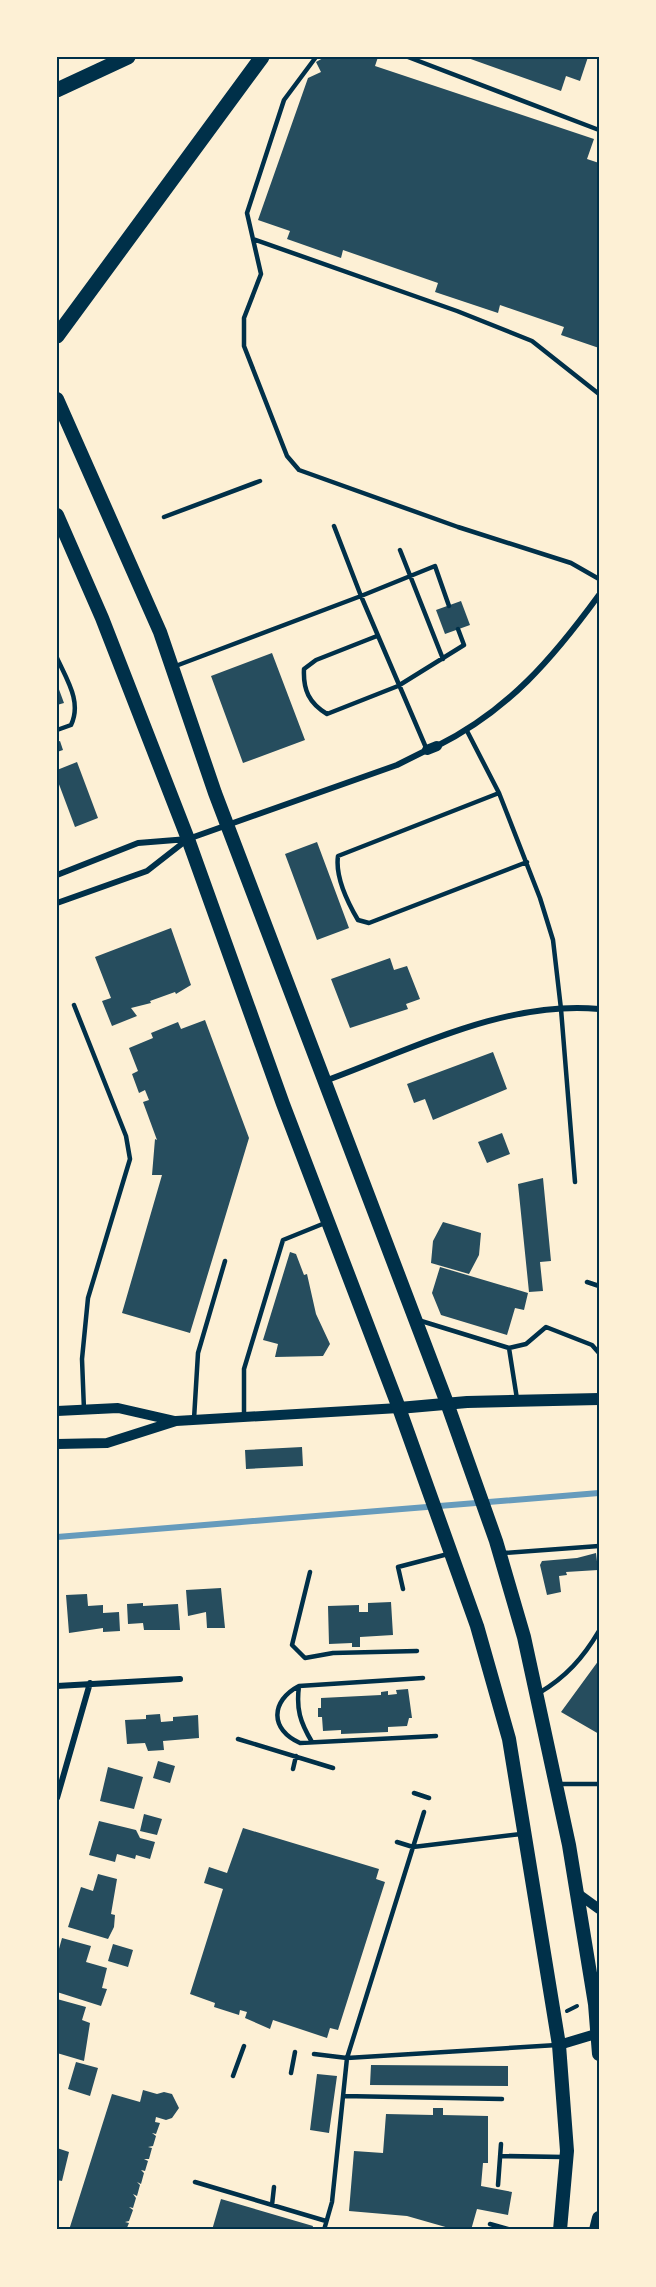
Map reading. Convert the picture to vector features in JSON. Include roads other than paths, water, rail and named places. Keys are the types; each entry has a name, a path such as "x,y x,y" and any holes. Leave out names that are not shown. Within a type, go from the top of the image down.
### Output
{"highway":[{"path":"57,90 128,57"},
{"path":"57,336 262,57"}],"main road":[{"path":"57,399 160,632 227,825 447,1403 500,1553 524,1637 556,1784 577,1893 599,2033 599,2054"},
{"path":"57,515 105,627 188,839 328,1222 399,1408 477,1626 508,1739 559,2045 566,2158 560,2230"},
{"path":"399,1408 447,1403 599,1399"},
{"path":"596,2230 599,2218"}],"street":[{"path":"59,875 138,843 188,839 397,765 432,748 504,704 559,650 599,595"},
{"path":"57,903 147,871 188,839"},
{"path":"325,1081 482,1023 516,1014 561,1009 599,1009"},
{"path":"57,1412 118,1408 176,1421"},
{"path":"57,1444 107,1443 176,1421 399,1408"},
{"path":"57,1686 180,1678"},
{"path":"57,1798 90,1683"},
{"path":"577,1893 599,1909"},
{"path":"559,2045 599,2033"}],"lane":[{"path":"316,57 284,100 247,213 261,274 244,318 244,346 287,456 299,470 458,527 571,563 599,579"},
{"path":"408,57 599,130"},
{"path":"253,239 456,311 532,341 599,394"},
{"path":"164,517 260,481"},
{"path":"334,526 398,686 432,748"},
{"path":"400,550 443,659"},
{"path":"172,668 435,566 449,606"},
{"path":"377,636 316,660 304,669 303,683 313,705 327,714 398,686 464,645 458,630"},
{"path":"57,658 76,707 70,725 57,730"},
{"path":"466,729 500,793 527,862 553,940 575,1182"},
{"path":"500,793 338,856 337,866 351,907 358,920 369,923 527,862"},
{"path":"57,867 59,875"},
{"path":"74,1005 126,1136 130,1159 88,1298 82,1359 84,1410"},
{"path":"244,1417 244,1369 283,1240 328,1222"},
{"path":"194,1420 198,1353 225,1261"},
{"path":"587,1282 599,1286"},
{"path":"415,1319 509,1348 526,1344 546,1327 591,1345 599,1353"},
{"path":"509,1348 517,1400"},
{"path":"500,1553 599,1546"},
{"path":"403,1589 398,1567 450,1553"},
{"path":"310,1572 292,1645 305,1658 333,1653 417,1652"},
{"path":"536,1694 562,1679 584,1655 599,1631"},
{"path":"423,1678 298,1686 287,1692 279,1702 277,1711 280,1727 288,1737 300,1743 436,1736"},
{"path":"298,1686 296,1706 300,1722 312,1742"},
{"path":"238,1739 333,1768"},
{"path":"292,1768 296,1756"},
{"path":"556,1784 599,1784"},
{"path":"414,1793 429,1798"},
{"path":"324,2230 332,2202 347,2058 424,1812"},
{"path":"397,1842 413,1847 524,1834"},
{"path":"314,2054 347,2058 559,2045"},
{"path":"233,2076 244,2046"},
{"path":"291,2073 294,2052"},
{"path":"343,2096 502,2099"},
{"path":"498,2185 501,2144"},
{"path":"501,2156 566,2158"},
{"path":"195,2182 327,2221"},
{"path":"272,2205 274,2187"},
{"path":"490,2224 511,2230"}],"waterway":[{"path":"57,1537 599,1493"}]}
